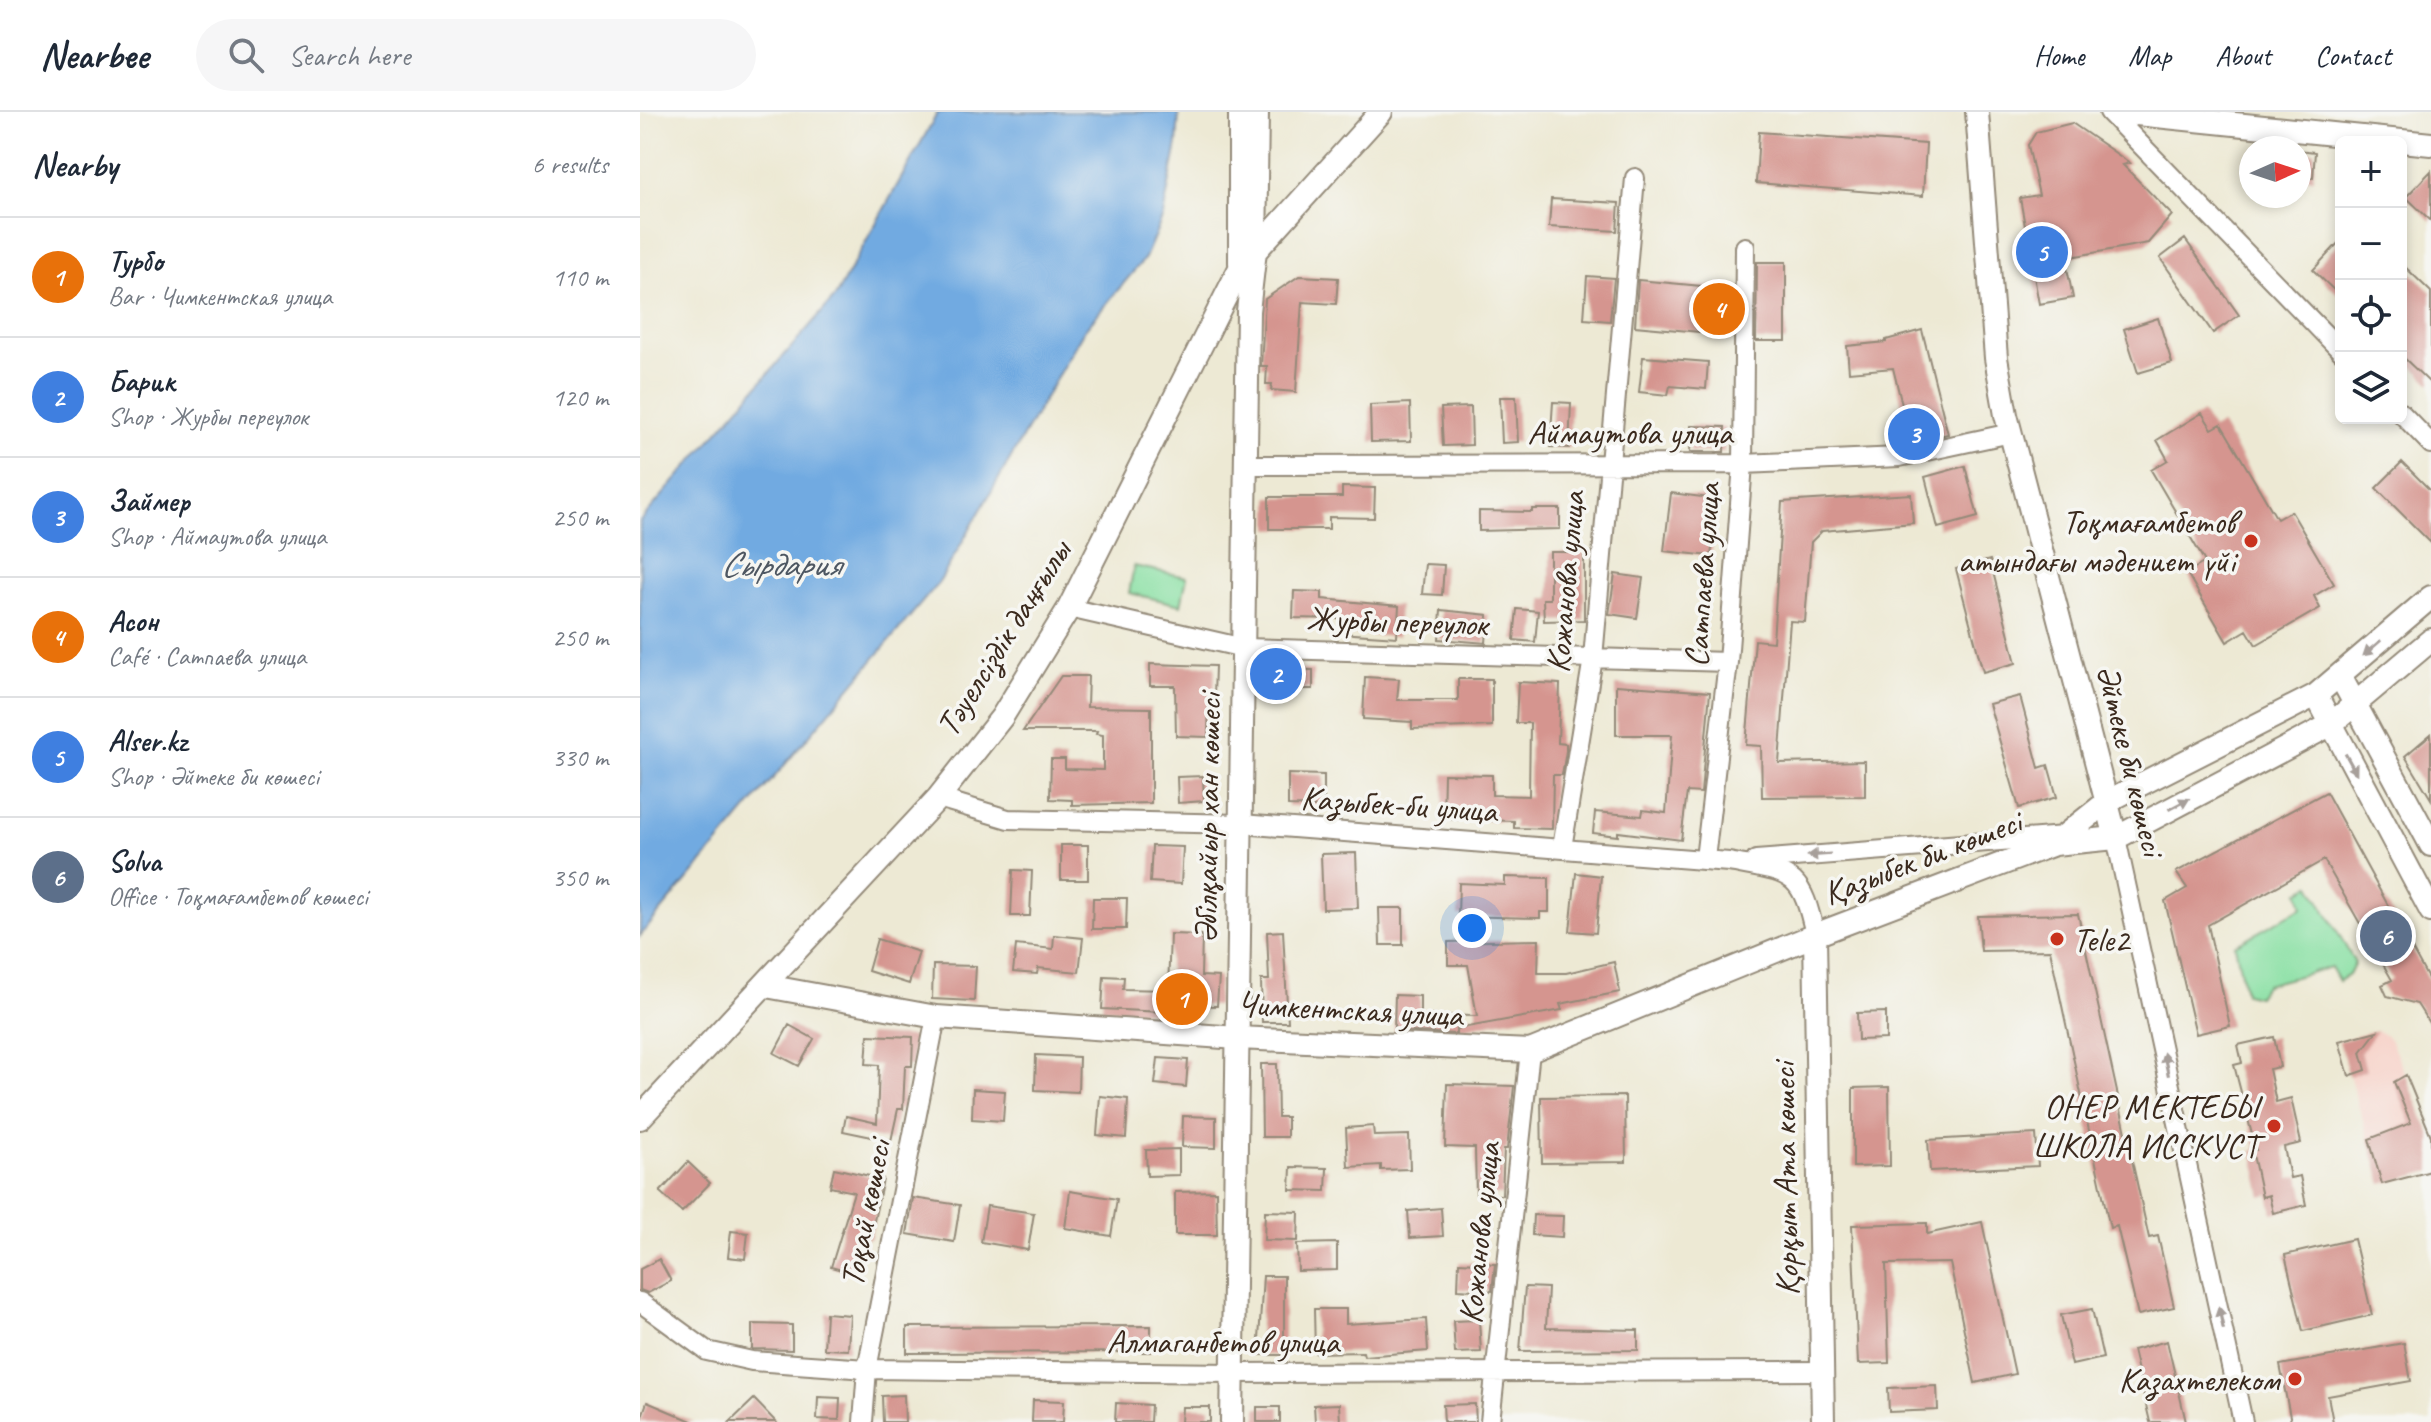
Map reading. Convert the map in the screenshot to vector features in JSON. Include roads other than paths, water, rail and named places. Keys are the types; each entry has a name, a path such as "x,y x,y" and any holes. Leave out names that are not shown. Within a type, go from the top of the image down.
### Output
{"street":[{"path":"1240,112 1240,268 1248,311"},
{"path":"1248,311 1255,251 1257,112"},
{"name":"Тәуелсіздік даңғылы","path":"640,1118 938,798 1002,717 1069,608 1240,268 1381,112"},
{"name":"Әйтеке би көшесі","path":"1977,112 1996,358 2011,433 2108,801 2243,1422"},
{"path":"2109,112 2335,345"},
{"path":"2117,112 2431,144"},
{"name":"Кожанова улица","path":"1562,848 1593,658 1635,178"},
{"name":"Сатпаева улица","path":"1705,859 1728,662 1743,464 1745,247"},
{"name":"Әбілқайыр хан көшесі","path":"1232,1422 1248,311"},
{"path":"2407,419 2431,444"},
{"name":"Аймаутова улица","path":"1247,465 1743,464 1899,457 2011,433"},
{"name":"Қазыбек би көшесі","path":"1815,935 2059,840 2108,801 2316,695 2431,597"},
{"name":"Журбы переулок","path":"1069,608 1244,648 1728,662"},
{"name":"Қазыбек би көшесі","path":"2059,840 2116,838 2330,725 2431,640"},
{"path":"2340,676 2431,845"},
{"path":"2316,695 2431,911"},
{"name":"Казыбек-би улица","path":"938,798 1008,819 1241,824 1729,862 1782,872 1795,881 1806,894 1815,935"},
{"path":"1729,862 2059,840"},
{"name":"Чимкентская улица","path":"766,986 936,1017 1238,1038 1530,1051 1815,935"},
{"name":"Қорқыт Ата көшесі","path":"1815,935 1823,1422"},
{"name":"Тоқай көшесі","path":"863,1422 867,1369 936,1017"},
{"name":"Кожанова улица","path":"1490,1422 1530,1051"},
{"name":"Алмаганбетов улица","path":"640,1302 707,1351 752,1361 867,1369 1496,1374 1823,1371"}],"water":[{"name":"Сырдария","path":"938,112 1179,112 1177,144 1163,216 1145,258 1084,330 940,581 640,936 640,521 835,297"}],"place":[{"name":"Alser.kz","path":"2042,252"},
{"name":"Асон","path":"1719,309"},
{"name":"Займер","path":"1914,434"},
{"name":"Тоқмағамбетов атындағы мәдениет үйі","path":"2251,541"},
{"name":"Барик","path":"1276,674"},
{"name":"Solva","path":"2386,936"},
{"name":"Tele2","path":"2057,939"},
{"name":"Турбо","path":"1182,999"},
{"name":"ОНЕР МЕКТЕБЫ ШКОЛА ИССКУСТ","path":"2274,1126"},
{"name":"Казахтелеком","path":"2295,1379"}]}
